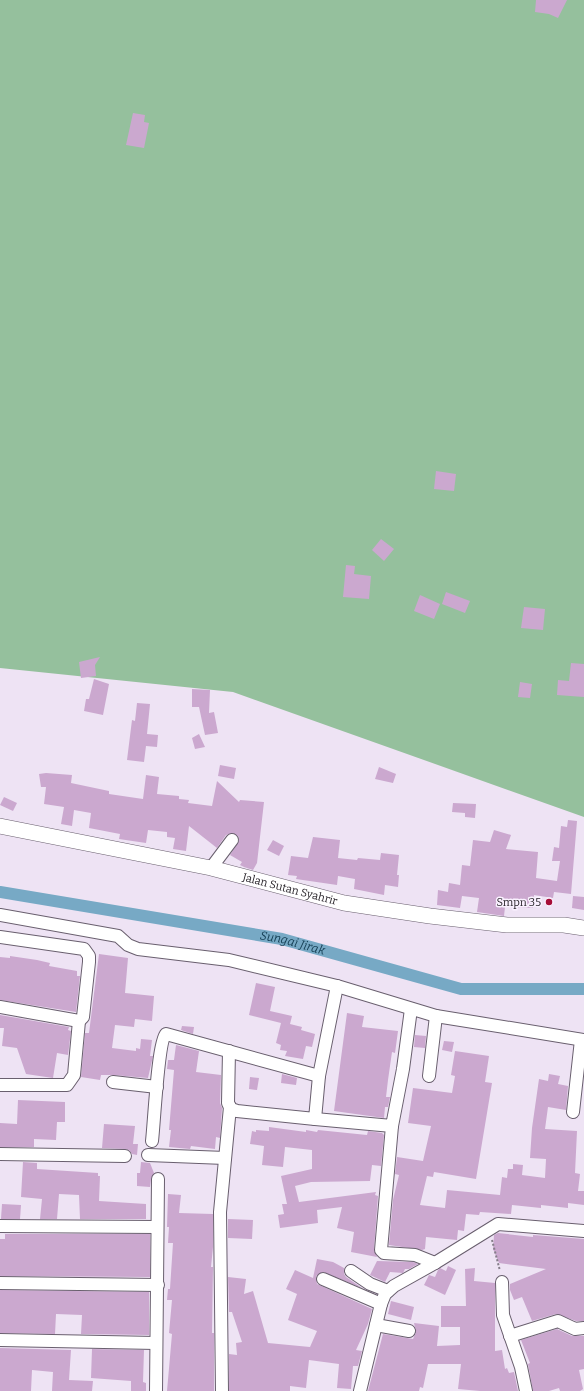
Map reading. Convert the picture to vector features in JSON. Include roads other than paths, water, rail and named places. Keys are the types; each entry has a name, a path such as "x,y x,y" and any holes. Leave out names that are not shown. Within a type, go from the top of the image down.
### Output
{"main road":[{"name":"Jalan Sutan Syahrir","path":"0,826 211,868 344,903 430,916 506,925 564,925 584,928"}],"street":[{"path":"211,868 232,840"},
{"path":"0,915 118,936 128,945 138,949 229,960 336,986 436,1016 583,1040 573,1112"},
{"path":"0,937 84,949 87,952 89,962 83,1017 79,1021 74,1075 67,1085 0,1084"},
{"path":"314,1119 319,1076 336,986"},
{"path":"0,1007 79,1021"},
{"path":"411,1009 403,1069 392,1126 381,1250 384,1253 415,1255 435,1263"},
{"path":"429,1076 436,1016"},
{"path":"152,1141 163,1038 166,1034 319,1076"},
{"path":"222,1391 220,1212 230,1107 228,1103 229,1051"},
{"path":"113,1082 157,1087"},
{"path":"230,1107 237,1111 392,1126"},
{"path":"0,1154 125,1156"},
{"path":"148,1155 225,1158"},
{"path":"156,1391 158,1179"},
{"path":"360,1391 381,1304 388,1291 394,1286 435,1263 487,1230 502,1223 584,1230"},
{"path":"0,1226 157,1227"},
{"path":"351,1271 370,1284 388,1291"},
{"path":"323,1278 381,1304"},
{"path":"502,1282 503,1315 521,1367 526,1391"},
{"path":"0,1283 158,1285"},
{"path":"510,1336 558,1321 575,1329 584,1328"},
{"path":"376,1324 409,1331"},
{"path":"0,1340 156,1343"}],"waterway":[{"name":"Sungai Jirak","path":"0,892 282,939 461,989 584,989"}],"place":[{"name":"Smpn 35","path":"549,902"}]}
